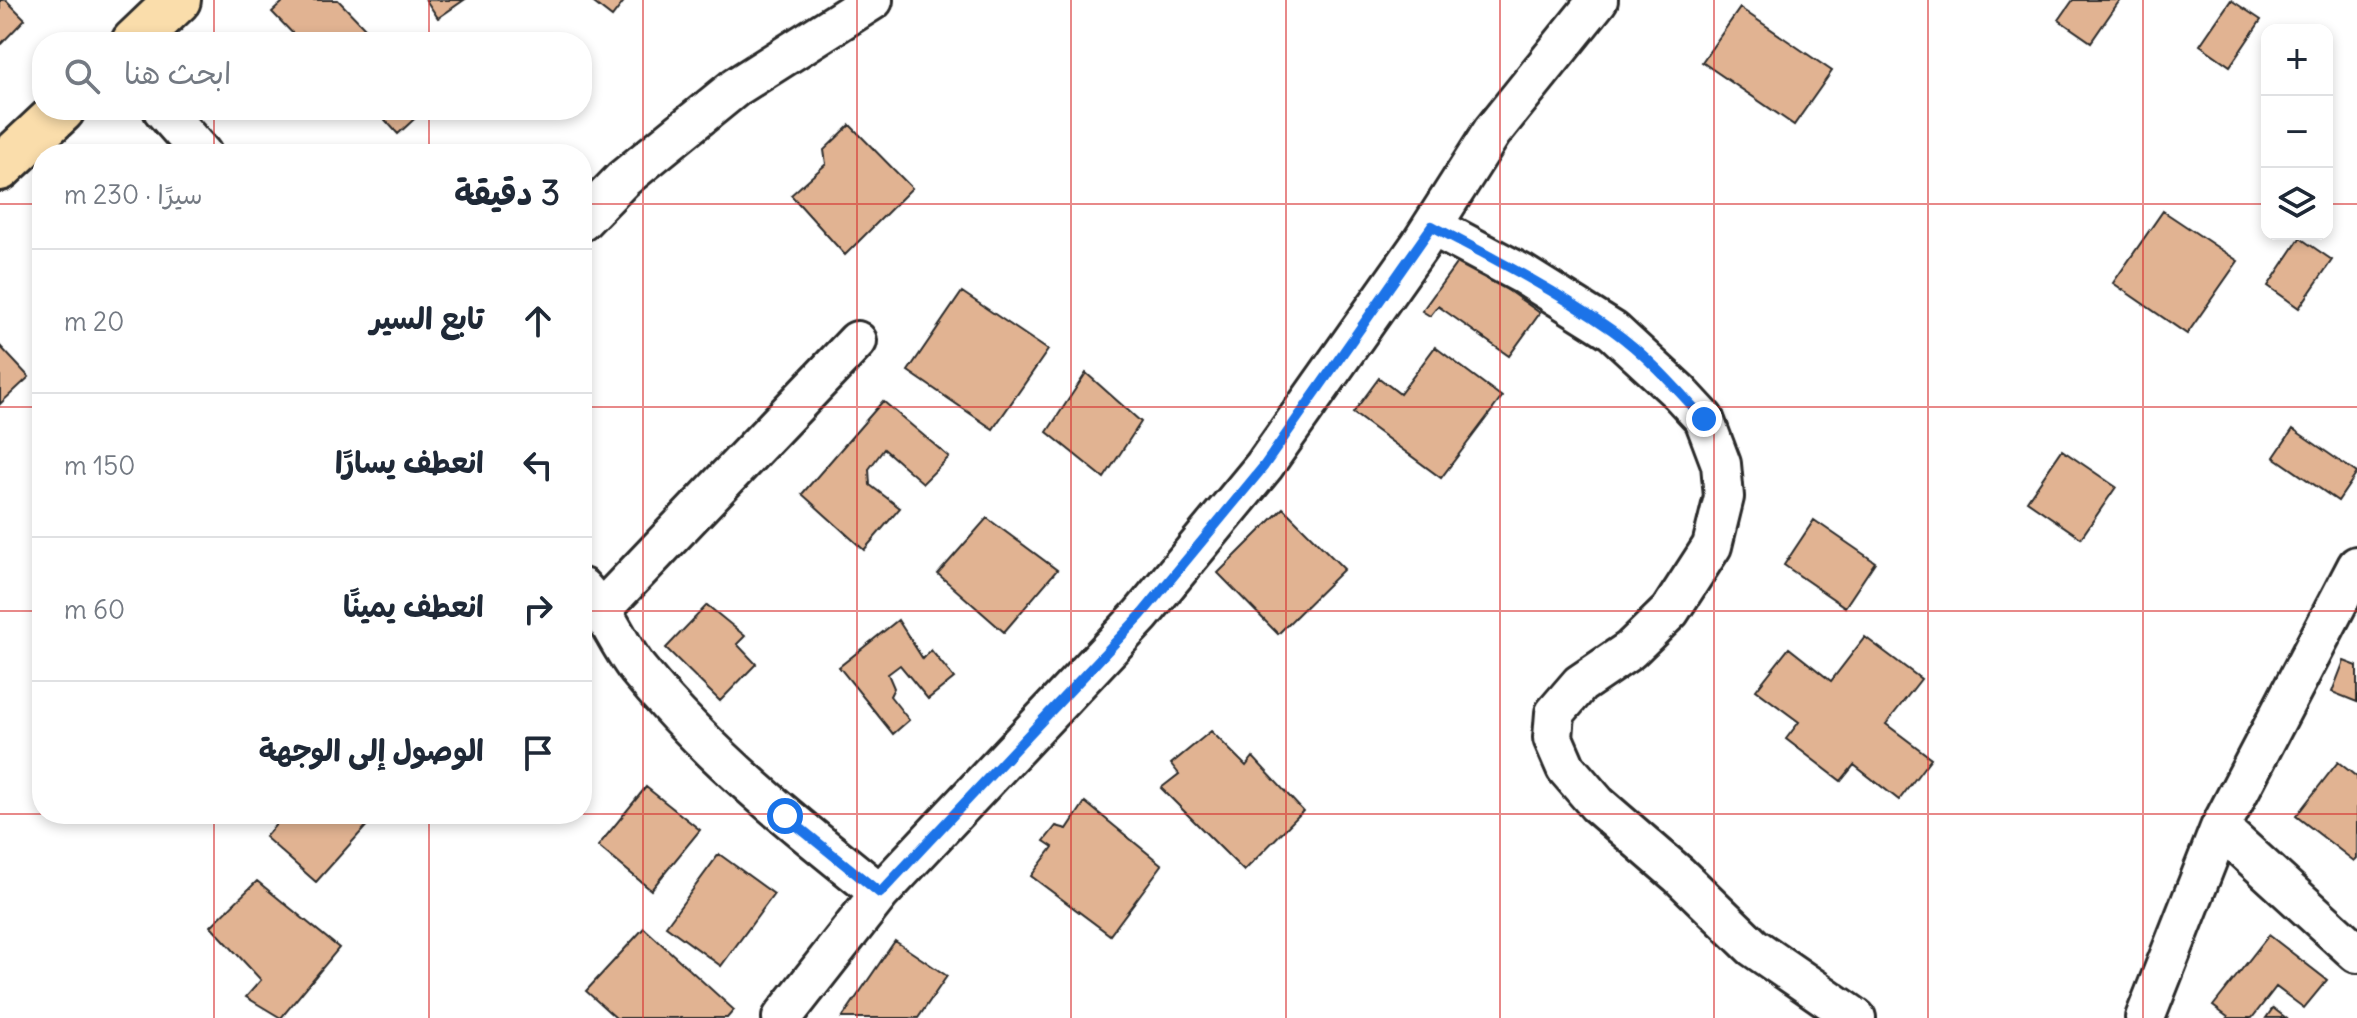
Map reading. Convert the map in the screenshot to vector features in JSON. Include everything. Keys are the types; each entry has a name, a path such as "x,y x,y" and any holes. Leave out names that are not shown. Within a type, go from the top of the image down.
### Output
{"main road":[{"path":"144,32 178,0"},
{"path":"0,168 51,120"}],"street":[{"path":"592,211 623,179 736,87 873,0"},
{"path":"782,1018 880,893 1141,615 1264,466 1432,226 1492,132 1598,0"},
{"path":"172,120 193,144"},
{"path":"1432,226 1522,274 1613,331 1704,419 1721,464 1724,497 1712,546 1670,611 1630,650 1580,684 1555,713 1553,738 1566,768 1597,804 1679,875 1753,947 1856,1018"},
{"path":"857,341 592,599 638,670 703,742 785,816 880,893"},
{"path":"2145,1018 2220,828 2357,566"},
{"path":"2220,828 2357,953"}],"building":[{"path":"0,0 6,0 25,19 0,45"},
{"path":"285,0 338,0 365,28 361,32 291,32 272,12"},
{"path":"426,0 464,0 438,18"},
{"path":"590,0 625,0 612,17"},
{"path":"2073,0 2120,0 2091,42 2059,20"},
{"path":"2231,0 2261,20 2230,66 2200,45"},
{"path":"1740,8 1832,71 1794,125 1702,62"},
{"path":"385,120 413,120 398,134"},
{"path":"850,125 912,188 845,255 791,195 826,164 824,150"},
{"path":"2163,211 2238,261 2187,334 2113,283"},
{"path":"2299,240 2332,260 2299,308 2268,286"},
{"path":"1461,257 1540,313 1509,356 1438,306 1430,316 1422,311"},
{"path":"962,292 1048,350 993,429 908,371"},
{"path":"0,346 29,377 0,404"},
{"path":"1435,347 1502,397 1441,478 1353,413 1379,378 1400,394"},
{"path":"1086,373 1141,422 1104,478 1047,432"},
{"path":"883,401 949,457 923,483 884,449 869,469 870,485 900,508 864,550 802,494"},
{"path":"2293,429 2357,473 2338,501 2274,457"},
{"path":"2062,450 2116,487 2081,538 2027,501"},
{"path":"1283,508 1344,569 1278,634 1218,573"},
{"path":"987,518 1057,570 1004,632 938,574"},
{"path":"1814,520 1875,562 1845,607 1784,565"},
{"path":"707,605 745,636 737,644 756,664 720,701 666,648"},
{"path":"898,620 923,659 931,650 954,678 928,699 900,665 888,674 894,688 890,696 909,720 893,734 839,667"},
{"path":"1865,637 1921,679 1886,724 1931,758 1899,800 1854,765 1841,781 1786,739 1799,722 1756,690 1789,648 1831,681"},
{"path":"2344,661 2357,666 2357,702 2332,692"},
{"path":"1211,731 1246,766 1253,757 1303,811 1244,871 1161,788 1179,774 1171,764"},
{"path":"2338,762 2357,777 2357,858 2354,861 2296,816"},
{"path":"646,787 700,830 651,890 598,846"},
{"path":"1085,802 1162,865 1110,935 1031,876 1053,847 1044,841 1056,826 1067,829"},
{"path":"276,824 368,824 316,882 265,837"},
{"path":"719,854 774,894 721,966 666,926"},
{"path":"257,881 339,948 281,1018 246,997 261,980 211,926"},
{"path":"644,928 734,1010 727,1018 616,1018 586,991"},
{"path":"2269,935 2327,980 2304,1008 2276,987 2252,1018 2229,1018 2213,1006"},
{"path":"895,941 947,976 918,1018 842,1018"},
{"path":"2273,1008 2286,1018 2266,1018"}],"route":[{"path":"785,816 880,893 1141,615 1264,466 1432,226 1522,274 1613,331 1704,419"}]}
